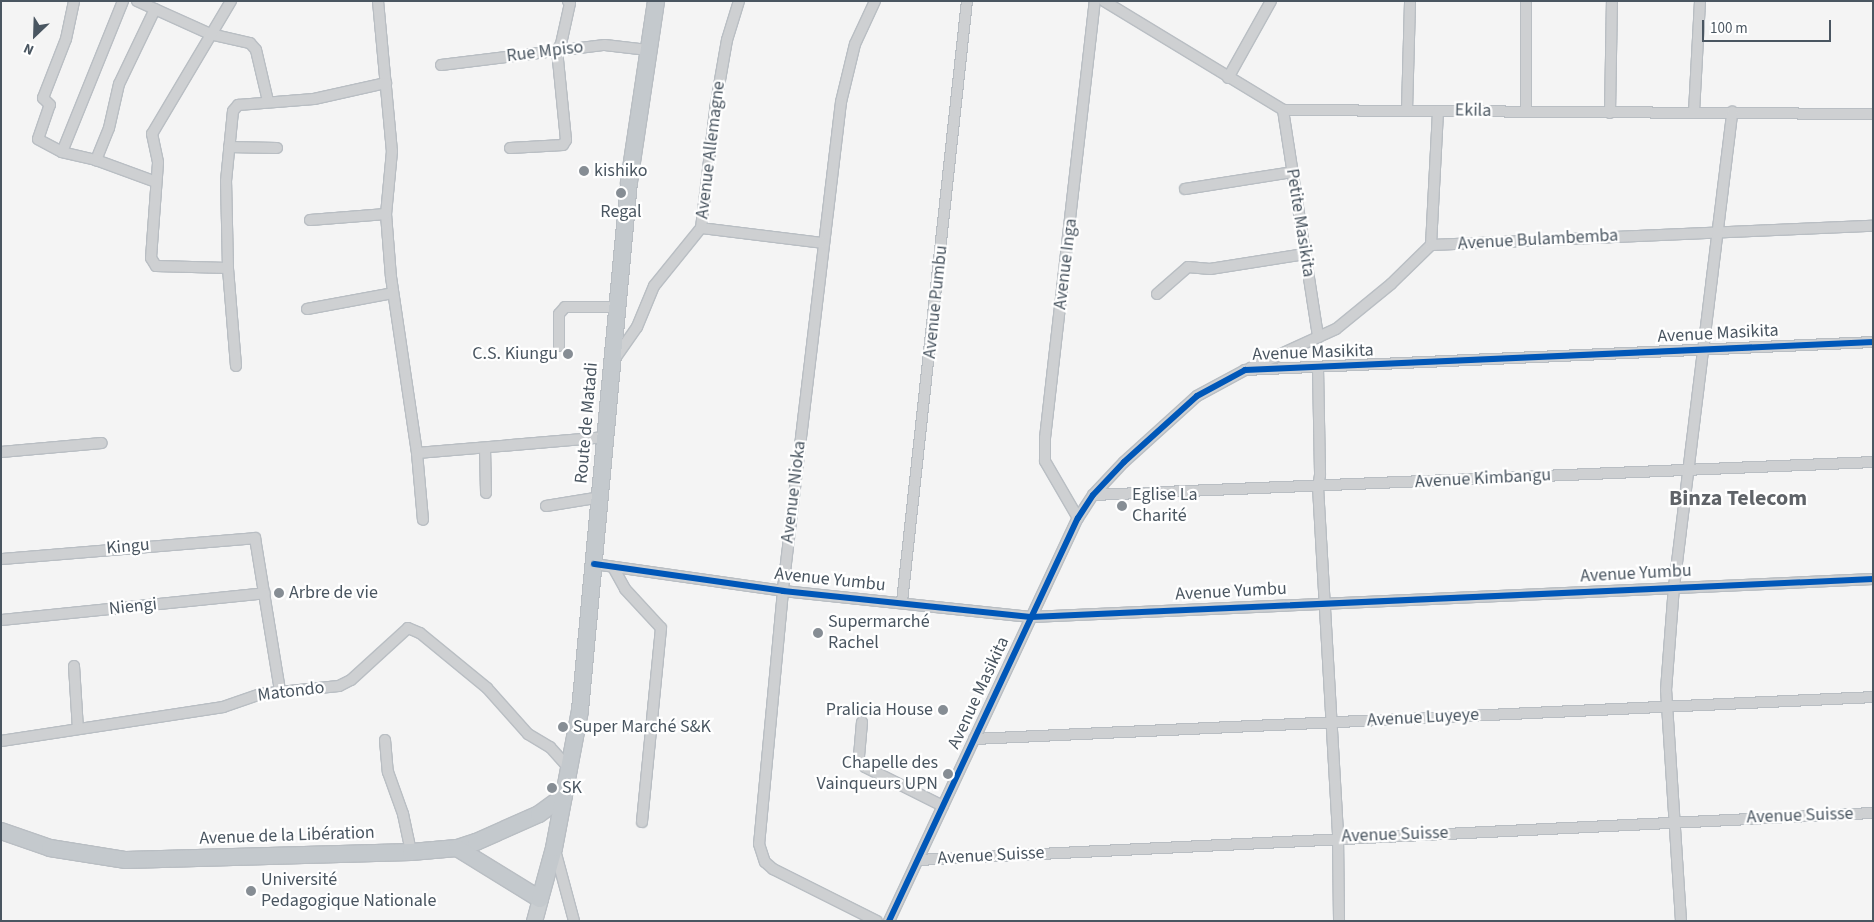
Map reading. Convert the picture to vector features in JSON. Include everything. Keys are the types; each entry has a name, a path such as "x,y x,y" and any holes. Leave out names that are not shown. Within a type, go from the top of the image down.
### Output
{"highway":[{"name":"Route de Matadi","path":"540,899 554,848 580,710 633,140 656,1"},
{"name":"Avenue de la Libération","path":"1,831 50,848 126,860 411,852 457,848 501,832 539,814 564,796"},
{"path":"457,848 540,899"}],"main road":[{"path":"534,921 540,899"}],"street":[{"path":"74,1 66,39 43,98 50,105 38,139 62,152 96,160 156,182"},
{"path":"62,152 123,1"},
{"path":"137,1 210,34 238,42 247,41 256,50 268,101"},
{"path":"228,268 161,266 152,263 158,162 152,134 231,1"},
{"path":"378,1 392,151 386,214 393,293 417,454 423,520"},
{"path":"510,148 563,145 566,140 557,50 561,44 570,3 568,1"},
{"name":"Avenue Allemagne","path":"612,363 637,327 654,286 701,228 716,103 727,40 739,1"},
{"name":"Avenue Nioka","path":"875,1 866,16 849,65 823,243 783,591 761,854 773,870 877,921"},
{"name":"Avenue Pumbu","path":"902,602 967,1"},
{"name":"Avenue Inga","path":"1078,518 1048,468 1045,438 1095,1"},
{"path":"1104,1 1283,110"},
{"path":"1228,78 1271,1"},
{"path":"1407,110 1410,1"},
{"path":"1526,1 1526,112"},
{"path":"1610,113 1612,1"},
{"path":"1694,112 1700,1"},
{"path":"96,160 109,128 120,84 155,10"},
{"name":"Rue Mpiso","path":"441,65 605,45 648,50"},
{"path":"236,366 228,268 226,181 229,147 236,107 268,101 314,99 386,84"},
{"name":"Ekila","path":"1283,110 1873,114"},
{"name":"Petite Masikita","path":"1283,110 1318,337"},
{"path":"1245,370 1336,329 1363,309 1431,245 1438,111"},
{"path":"1681,921 1666,690 1674,587 1732,112"},
{"path":"229,147 277,148"},
{"path":"1185,189 1292,172"},
{"path":"310,220 386,214"},
{"name":"Avenue Bulambemba","path":"1431,245 1718,230 1873,226"},
{"path":"701,228 823,243"},
{"path":"1157,294 1188,268 1210,269 1305,254"},
{"path":"307,309 393,293"},
{"path":"559,346 559,314 565,308 617,307"},
{"name":"Avenue Masikita","path":"889,921 1078,518 1093,495 1197,396 1245,370 1873,342"},
{"path":"1318,368 1318,487 1338,837 1338,921"},
{"path":"417,454 606,438"},
{"path":"1,452 102,443"},
{"path":"485,448 486,494"},
{"name":"Avenue Kimbangu","path":"1093,495 1318,487 1873,462"},
{"path":"546,506 601,497"},
{"name":"Kingu","path":"1,558 255,538 265,593"},
{"name":"Avenue Yumbu","path":"594,564 783,591 1031,617 1324,602 1873,579"},
{"path":"613,567 625,589 660,628 642,822"},
{"path":"265,593 280,691"},
{"name":"Niengi","path":"1,620 265,593"},
{"name":"Matondo","path":"1,742 223,707 280,691 304,692 339,686 351,680 408,628 420,633 486,688 528,734 550,748 570,769"},
{"path":"74,666 78,729"},
{"name":"Avenue Luyeye","path":"974,740 1668,705 1873,697"},
{"path":"862,722 859,759 865,767 943,806"},
{"path":"385,740 388,772 403,814 411,852"},
{"name":"Avenue Suisse","path":"918,860 1338,837 1873,813"},
{"path":"554,848 574,921"}],"cycle path":[{"path":"889,921 1078,518 1093,495 1124,462 1197,396 1245,370 1873,342"},
{"path":"594,564 783,591 1031,617 1873,579"}],"place":[{"name":"kishiko","path":"584,171"},
{"name":"Regal","path":"621,193"},
{"name":"C.S. Kiungu","path":"568,354"},
{"name":"Eglise La Charité","path":"1122,506"},
{"name":"Arbre de vie","path":"279,593"},
{"name":"Supermarché Rachel","path":"818,633"},
{"name":"Pralicia House","path":"943,710"},
{"name":"Super Marché S&K","path":"563,727"},
{"name":"Chapelle des Vainqueurs UPN","path":"948,774"},
{"name":"SK","path":"552,788"},
{"name":"Université Pedagogique Nationale","path":"251,891"}],"district":[{"name":"Binza Telecom","path":"1738,499"}]}
